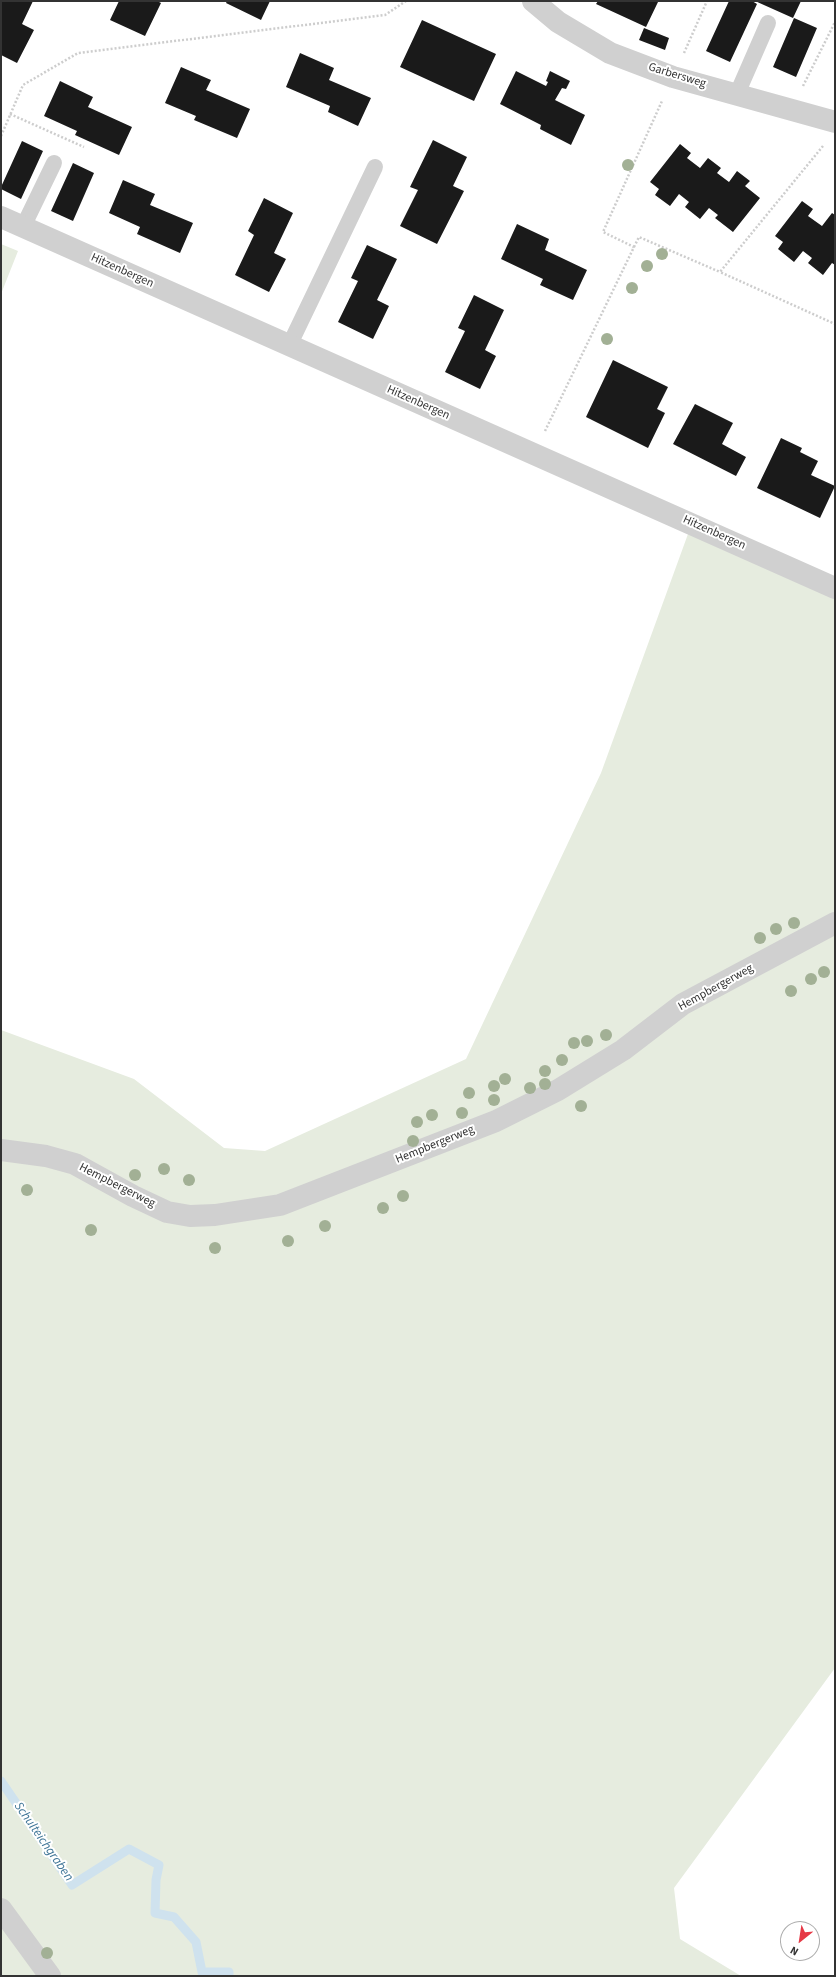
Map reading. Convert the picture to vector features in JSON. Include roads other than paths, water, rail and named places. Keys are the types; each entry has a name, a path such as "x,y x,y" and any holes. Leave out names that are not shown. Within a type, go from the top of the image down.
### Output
{"street":[{"name":"Garbersweg","path":"532,1 558,22 610,53 673,76 835,122"},
{"name":"Hitzenbergen","path":"1,217 533,455 692,523 835,588"},
{"name":"Hempbergerweg","path":"1,1150 46,1156 75,1164 133,1196 167,1212 190,1216 215,1215 280,1205 496,1121 558,1090 623,1050 683,1004 835,923"},
{"path":"1,1909 50,1976"}],"lane":[{"path":"737,94 768,23"},
{"path":"23,227 54,162"},
{"path":"290,346 375,167"}],"waterway":[{"name":"Schulteichgraben","path":"1,1781 72,1885 129,1849 159,1865 156,1880 155,1913 174,1917 196,1942 202,1972 229,1972 229,1976"}]}
